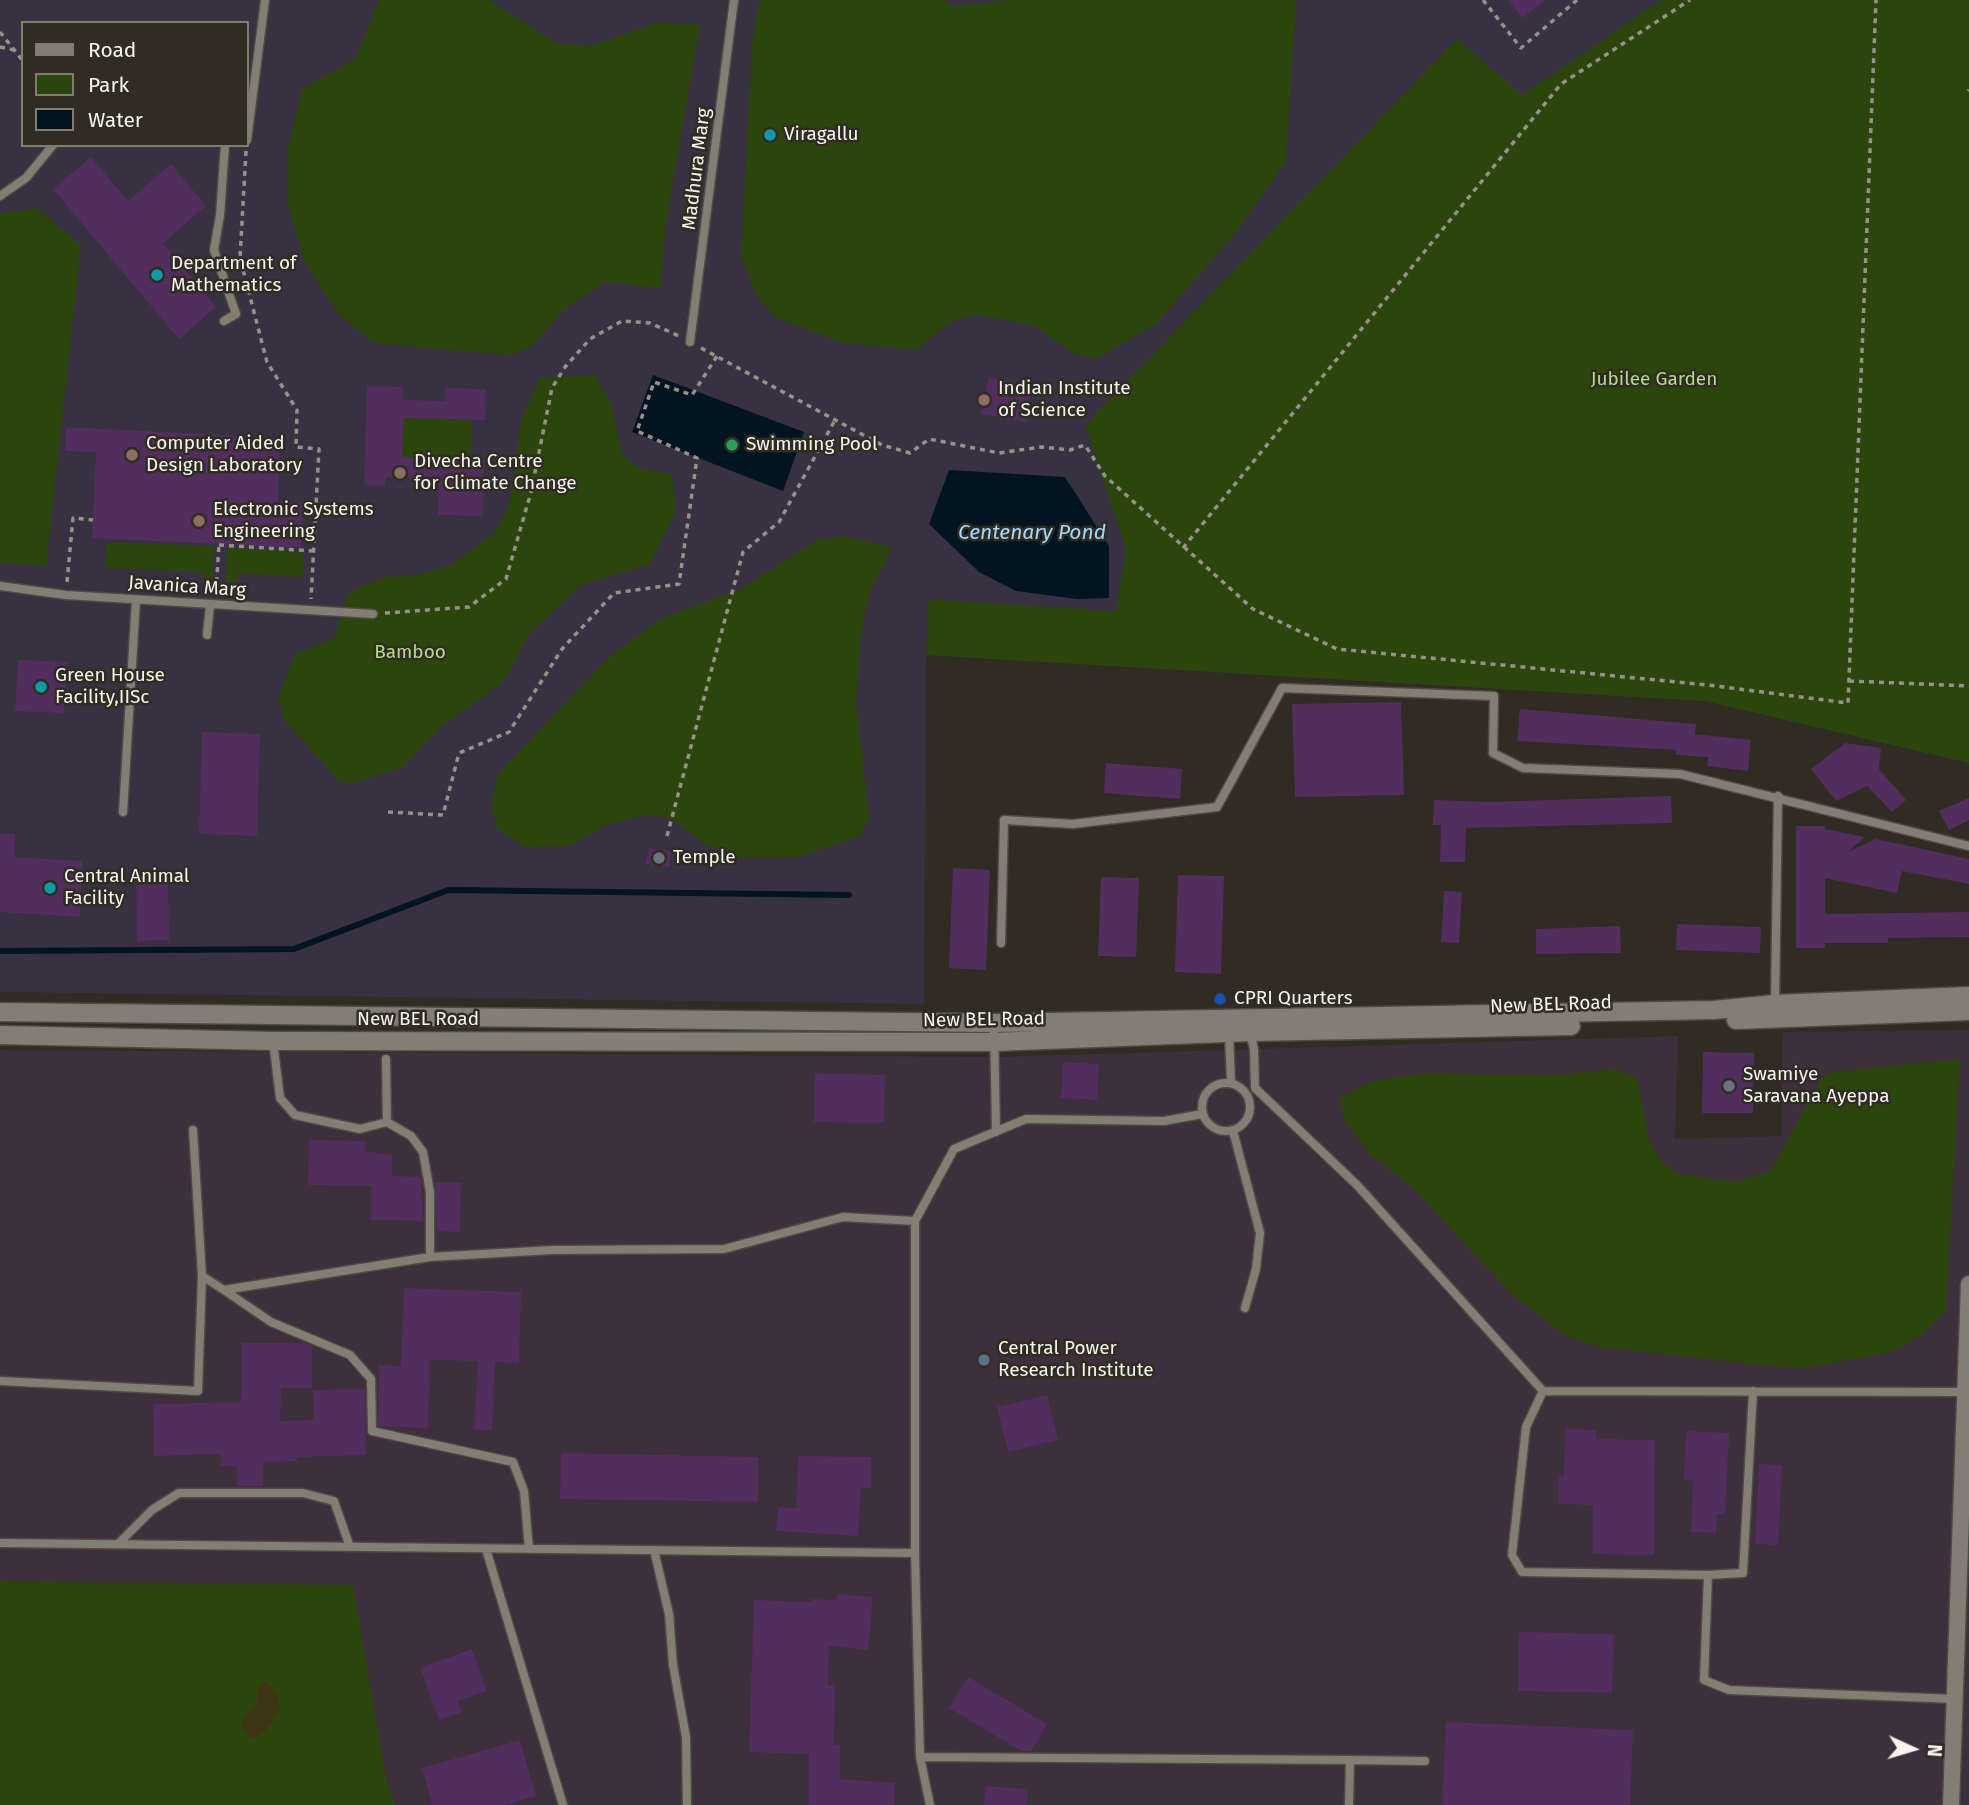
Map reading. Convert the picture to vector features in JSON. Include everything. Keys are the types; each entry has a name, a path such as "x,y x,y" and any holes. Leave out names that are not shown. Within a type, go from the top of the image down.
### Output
{"main road":[{"name":"New BEL Road","path":"0,1035 273,1041 993,1042 1250,1032 1668,1023 1774,1011 1969,996"},
{"name":"New BEL Road","path":"0,1012 994,1023 1700,1011 1969,1011"}],"street":[{"path":"1951,1805 1969,1284"}],"lane":[{"path":"248,132 265,0"},
{"name":"Madhura Marg","path":"690,342 734,0"},
{"path":"0,196 26,178 51,147"},
{"path":"224,321 236,314 214,250 220,215 225,147"},
{"name":"Javanica Marg","path":"0,586 66,595 373,614"},
{"path":"123,812 136,600"},
{"path":"207,635 212,605"},
{"path":"1001,943 1004,820 1073,824 1217,807 1282,688 1494,696 1493,752 1523,768 1680,774 1777,796 1969,846"},
{"path":"1774,1011 1777,796"},
{"path":"994,1023 996,1132"},
{"path":"1250,1032 1254,1049 1255,1088 1356,1185 1543,1391 1964,1392"},
{"path":"1229,1033 1231,1083"},
{"path":"273,1041 280,1098 295,1115 360,1129 387,1122 411,1136 423,1152 430,1192 429,1257"},
{"path":"386,1059 387,1122"},
{"path":"1223,1083 1231,1083 1245,1091 1250,1106 1246,1121 1233,1131 1218,1130 1206,1121 1202,1106 1208,1090 1223,1083"},
{"path":"930,1805 920,1757 915,1553 915,1221 954,1149 1026,1119 1164,1121 1202,1114"},
{"path":"0,1381 198,1391 202,1276 193,1129"},
{"path":"1233,1131 1260,1233 1256,1269 1245,1308"},
{"path":"224,1290 429,1257 552,1250 724,1249 843,1217 915,1221"},
{"path":"202,1276 271,1322 350,1355 371,1379 372,1431 513,1462 524,1492 529,1549"},
{"path":"1543,1391 1527,1427 1525,1440 1512,1555 1522,1573 1708,1575 1743,1573 1752,1391"},
{"path":"118,1545 152,1510 179,1493 303,1493 334,1501 350,1547"},
{"path":"0,1543 915,1553"},
{"path":"486,1549 563,1805"},
{"path":"654,1550 669,1615 673,1665 686,1737 687,1805"},
{"path":"1708,1575 1704,1680 1729,1690 1955,1699"},
{"path":"920,1757 1425,1761"},
{"path":"1349,1805 1350,1760"}],"path":[{"path":"1483,0 1521,48 1577,0"},
{"path":"1183,548 1561,84 1690,0"},
{"path":"373,614 469,607 506,579 531,492 552,388 590,339 622,321 650,323 882,445 910,453 929,439 999,453 1041,447 1070,450 1085,445 1099,469 1253,609 1337,649 1708,685 1848,704 1876,0"},
{"path":"0,32 21,58"},
{"path":"0,47 16,50"},
{"path":"246,147 240,258 267,362 297,410 296,447 319,449 310,611"},
{"path":"388,812 443,815 459,753 509,732 562,649 614,593 679,584 697,458 637,431 654,383 692,395 717,356"},
{"path":"667,836 743,552 779,522 835,420"},
{"path":"66,595 73,518 93,520"},
{"path":"212,605 219,545 314,551"},
{"path":"1849,681 1969,686"}],"shaded area":[{"name":"Indian Institute of Science","path":"0,0 1969,0 1969,763 1705,701 926,655 924,1004 0,992"},
{"name":"Central Power Research Institute","path":"1969,1030 1969,1805 396,1805 387,1782 114,1584 0,1581 0,1050 999,1057 1678,1036 1675,1139 1781,1136 1783,1032"}],"green space":[{"path":"379,0 489,0 556,43 591,46 658,22 700,25 666,223 661,288 605,282 567,307 529,348 510,355 374,343 338,314 305,262 288,206 288,150 302,89 355,59"},
{"path":"759,0 944,0 953,6 1010,0 1296,0 1286,161 1234,235 1156,324 1096,359 1073,353 1033,325 976,315 951,322 917,350 843,343 776,318 758,298 741,257 752,44"},
{"name":"Jubilee Garden","path":"1661,0 1969,0 1969,763 1705,701 926,655 929,599 1116,611 1126,549 1085,425 1457,39 1522,95"},
{"path":"37,208 81,246 46,566 0,562 0,214"},
{"name":"Bamboo","path":"595,375 611,403 622,454 638,468 672,474 676,512 650,564 580,585 530,633 503,682 442,726 403,767 351,784 340,782 284,720 278,697 295,654 334,638 347,596 355,589 385,577 418,575 452,564 496,532 510,501 521,420 540,378"},
{"path":"404,418 472,420 471,460 402,457"},
{"path":"844,536 892,547 868,597 861,638 856,701 869,817 861,836 798,857 739,858 706,845 671,818 643,815 607,825 568,846 524,847 497,828 491,807 497,775 612,654 662,618 740,589 819,539"},
{"path":"106,542 214,546 212,580 202,580 202,572 105,568"},
{"path":"227,548 304,552 303,577 238,573 237,582 226,582"},
{"path":"1960,1059 1946,1311 1922,1335 1892,1352 1800,1369 1600,1347 1568,1337 1512,1295 1414,1189 1370,1154 1343,1118 1340,1097 1371,1082 1420,1073 1554,1075 1615,1069 1637,1078 1650,1142 1661,1161 1679,1174 1735,1182 1770,1171 1822,1078 1831,1072"},
{"path":"0,1581 353,1585 387,1782 396,1805 0,1805"}],"sand":[{"path":"264,1681 278,1692 280,1710 266,1730 257,1737 249,1738 241,1727 242,1720 257,1703 258,1690"}],"water":[{"name":"Swimming Pool","path":"653,375 804,432 783,491 632,432"},
{"name":"Centenary Pond","path":"949,470 1065,477 1109,546 1109,598 1077,599 1016,591 979,572 929,524"}],"building":[{"path":"1508,0 1546,0 1522,18"},
{"name":"Department of Mathematics","path":"91,157 128,201 171,164 206,206 163,243 216,307 179,339 53,189"},
{"path":"989,377 1033,385 1026,422 981,414"},
{"path":"367,386 403,387 403,400 445,401 445,388 486,389 485,420 404,418 402,457 484,460 483,516 438,515 439,478 386,477 385,486 364,485"},
{"path":"66,427 280,438 278,502 303,503 301,548 92,538 96,452 65,451"},
{"name":"Green House Facility,IISc","path":"18,660 67,662 64,713 15,711"},
{"path":"1401,702 1404,795 1295,797 1292,704"},
{"path":"1520,709 1696,724 1695,734 1751,740 1748,771 1707,766 1708,757 1676,755 1676,750 1517,741"},
{"path":"202,732 260,734 257,836 199,834"},
{"path":"1845,743 1881,748 1879,769 1906,800 1892,812 1867,786 1836,801 1811,769"},
{"path":"1106,763 1182,769 1180,799 1104,793"},
{"path":"1671,796 1672,823 1466,828 1465,862 1440,862 1441,825 1433,825 1434,800 1489,802"},
{"path":"1969,798 1969,820 1949,830 1939,811"},
{"path":"1796,826 1825,826 1825,829 1865,837 1848,852 1876,839 1969,859 1969,884 1902,871 1897,893 1825,878 1825,914 1969,912 1969,937 1888,938 1888,943 1825,943 1825,948 1796,948"},
{"name":"Central Animal Facility","path":"0,833 15,834 14,857 82,861 80,917 0,912"},
{"name":"Temple","path":"649,848 672,851 669,867 645,864"},
{"path":"953,868 990,870 986,970 949,968"},
{"path":"136,874 168,874 169,940 137,941"},
{"path":"1178,875 1224,876 1221,974 1175,972"},
{"path":"1101,877 1139,878 1136,957 1098,956"},
{"path":"1444,891 1462,892 1459,943 1441,942"},
{"path":"1677,924 1761,927 1760,953 1676,950"},
{"path":"1620,926 1621,953 1536,954 1536,929"},
{"path":"1703,1052 1754,1053 1753,1113 1702,1113"},
{"path":"1063,1062 1099,1064 1097,1100 1061,1098"},
{"path":"815,1073 885,1075 884,1123 814,1122"},
{"path":"309,1140 365,1141 365,1151 392,1155 392,1176 421,1177 423,1221 371,1220 371,1186 308,1185"},
{"path":"435,1182 461,1183 460,1232 437,1231"},
{"path":"404,1288 521,1292 519,1363 495,1362 492,1431 474,1430 478,1361 430,1360 428,1428 378,1426 379,1365 401,1366"},
{"path":"242,1343 305,1343 312,1346 312,1388 281,1388 280,1421 314,1420 313,1390 365,1389 366,1455 297,1457 297,1461 263,1462 263,1486 237,1486 237,1466 221,1466 221,1454 154,1456 153,1404 241,1402"},
{"path":"1047,1395 1058,1440 1008,1452 997,1407"},
{"path":"1565,1429 1596,1430 1596,1439 1655,1440 1654,1555 1593,1554 1593,1505 1559,1504 1559,1477 1564,1477"},
{"path":"1686,1431 1729,1433 1725,1514 1717,1514 1716,1533 1691,1532 1693,1480 1684,1480"},
{"path":"561,1453 758,1457 758,1502 560,1499"},
{"path":"798,1456 871,1457 871,1488 861,1488 858,1536 776,1531 778,1507 796,1508"},
{"path":"1759,1464 1782,1465 1778,1545 1755,1544"},
{"path":"837,1594 873,1597 868,1650 829,1646 828,1685 835,1685 834,1745 840,1745 840,1779 895,1783 894,1805 809,1805 809,1754 749,1752 754,1600 811,1602 811,1599 837,1600"},
{"path":"1519,1632 1614,1634 1612,1693 1518,1691"},
{"path":"472,1649 487,1691 458,1701 462,1712 439,1720 420,1668"},
{"path":"968,1677 1047,1724 1031,1751 1021,1751 949,1708"},
{"path":"1446,1722 1633,1730 1630,1805 1442,1805"},
{"path":"520,1740 536,1796 504,1805 432,1805 422,1768"},
{"path":"986,1786 1028,1789 1027,1805 984,1805"}],"waterway":[{"path":"0,951 294,949 448,890 849,895"}],"place":[{"name":"Viragallu","path":"770,135"},
{"name":"Department of Mathematics","path":"157,275"},
{"name":"Indian Institute of Science","path":"984,400"},
{"name":"Swimming Pool","path":"732,445"},
{"name":"Computer Aided Design Laboratory","path":"132,455"},
{"name":"Divecha Centre for Climate Change","path":"400,473"},
{"name":"Electronic Systems Engineering","path":"199,521"},
{"name":"Green House Facility,IISc","path":"41,687"},
{"name":"Temple","path":"659,858"},
{"name":"Central Animal Facility","path":"50,888"},
{"name":"CPRI Quarters","path":"1220,999"},
{"name":"Swamiye Saravana Ayeppa","path":"1729,1086"},
{"name":"Central Power Research Institute","path":"984,1360"}]}
